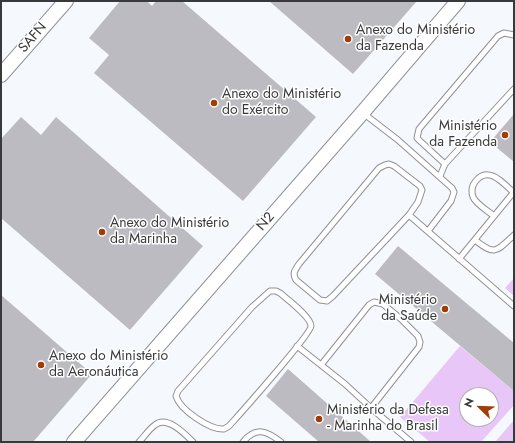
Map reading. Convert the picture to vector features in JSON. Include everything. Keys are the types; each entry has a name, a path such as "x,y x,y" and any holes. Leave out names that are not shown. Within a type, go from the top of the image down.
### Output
{"main road":[{"name":"SAFN","path":"1,75 66,1"},
{"name":"N2","path":"74,442 363,112 458,1"}],"lane":[{"path":"445,164 417,138 419,129 498,36 504,32 514,35"},
{"path":"440,176 445,164 514,89"},
{"path":"363,112 398,140 452,188 454,196 428,231"},
{"path":"390,164 420,186 422,190 418,202 409,215 334,296 327,301 320,300 296,280 294,272 299,264 379,168 390,164"},
{"path":"459,259 514,193 498,179 491,175 484,175 473,185 473,197 494,216"},
{"path":"409,215 514,306"},
{"path":"475,240 489,250 493,251 499,249 514,235"},
{"path":"270,291 280,293 308,318 311,328 298,346 238,416 224,429 214,428 205,424 180,405 176,396 178,391 252,307 270,291"},
{"path":"321,365 369,305 374,302 383,304 401,319 418,336 420,342 419,347 371,408"},
{"path":"298,346 345,384 411,442"},
{"path":"139,442 155,424 164,422 182,432 193,442"},
{"path":"243,442 254,433 264,432 281,442"}],"shaded area":[{"path":"514,278 514,296 505,288"},
{"path":"460,346 514,391 514,405 499,422 499,387 459,387 459,427 494,427 481,442 430,442 400,417"},
{"path":"514,420 514,442 495,442"}],"building":[{"name":"Anexo do Ministério do Exército","path":"120,1 147,1 152,6 156,1 182,1 316,117 243,201 94,73 109,55 89,38"},
{"name":"Anexo do Ministério da Fazenda","path":"269,1 417,1 353,74"},
{"name":"Ministério da Fazenda","path":"514,114 514,162 490,142"},
{"name":"Anexo do Ministério da Marinha","path":"21,117 41,135 56,117 203,246 130,330 1,218 1,139"},
{"name":"Ministério da Saúde","path":"398,246 514,343 514,391 375,274"},
{"name":"Anexo do Ministério da Aeronáutica","path":"1,295 92,374 33,442 1,442"},
{"name":"Ministério da Defesa - Marinha do Brasil","path":"288,369 371,442 319,442 266,396"}],"place":[{"name":"Anexo do Ministério da Fazenda","path":"348,39"},
{"name":"Anexo do Ministério do Exército","path":"214,103"},
{"name":"Ministério da Fazenda","path":"505,135"},
{"name":"Anexo do Ministério da Marinha","path":"102,232"},
{"name":"Ministério da Saúde","path":"445,309"},
{"name":"Anexo do Ministério da Aeronáutica","path":"41,365"},
{"name":"Ministério da Defesa - Marinha do Brasil","path":"319,419"}]}
